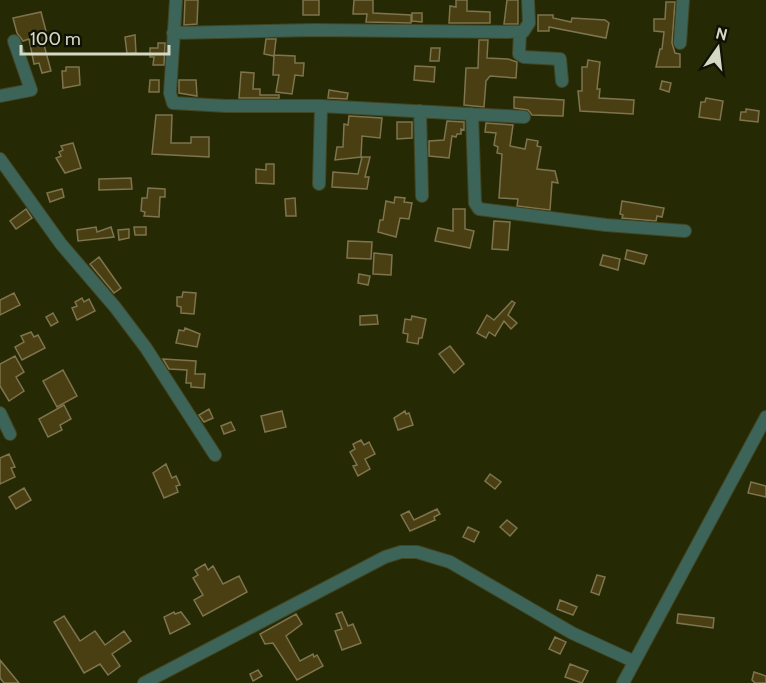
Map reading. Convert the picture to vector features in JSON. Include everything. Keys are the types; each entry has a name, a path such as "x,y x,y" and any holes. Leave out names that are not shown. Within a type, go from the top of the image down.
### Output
{"street":[{"path":"176,0 170,93 173,103 226,106 321,106 524,117"},
{"path":"173,33 314,30 525,32 528,28 528,0"},
{"path":"680,43 683,0"},
{"path":"520,32 519,54 524,57 560,59 562,81"},
{"path":"0,96 31,90 14,41"},
{"path":"319,184 321,106"},
{"path":"420,111 422,196"},
{"path":"472,114 475,203 479,210 606,225 685,231"},
{"path":"0,159 61,244 115,307 146,348 215,455"},
{"path":"0,413 10,434"},
{"path":"623,683 766,417"},
{"path":"144,683 165,670 241,634 332,584 385,557 401,552 432,555 450,562 572,633 633,661"}],"building":[{"path":"185,0 198,0 197,24 184,25"},
{"path":"303,0 319,0 319,15 303,15"},
{"path":"354,0 373,0 373,13 411,15 411,23 366,22 367,14 353,14"},
{"path":"456,0 467,0 467,11 490,12 490,23 449,23 450,6 456,7"},
{"path":"507,0 518,0 518,24 504,24"},
{"path":"666,2 675,2 672,43 675,53 680,54 680,67 656,67 660,49 662,49 664,32 654,31 654,19 665,19"},
{"path":"41,12 47,35 44,35 44,45 51,71 42,73 39,63 34,64 29,39 23,41 17,33 13,18"},
{"path":"412,13 422,13 422,22 412,21"},
{"path":"538,15 553,15 553,18 571,22 572,18 605,20 609,23 606,38 549,27 549,31 538,31"},
{"path":"135,35 136,53 127,54 125,37"},
{"path":"266,39 276,39 274,56 264,54"},
{"path":"479,40 488,40 487,58 517,62 516,78 490,76 486,81 484,107 464,105 466,68 478,68"},
{"path":"158,43 165,43 164,65 153,65 154,57 150,57 150,48 158,48"},
{"path":"431,48 440,48 439,61 430,61"},
{"path":"274,55 295,56 295,63 304,63 303,76 295,75 292,94 276,92 279,75 273,75"},
{"path":"588,60 600,62 597,89 600,89 599,98 634,100 633,114 580,111 578,91 582,91 582,67 587,67"},
{"path":"415,66 435,67 434,82 414,80"},
{"path":"66,67 79,67 80,85 63,88 62,71 66,71"},
{"path":"241,72 254,73 253,89 260,89 260,95 279,95 279,98 239,98"},
{"path":"150,80 159,80 159,92 149,92"},
{"path":"179,80 196,80 197,96 179,93"},
{"path":"662,81 671,83 669,92 660,89"},
{"path":"329,90 348,93 347,99 328,98"},
{"path":"514,97 564,100 563,116 532,115 528,110 514,108"},
{"path":"706,98 723,101 720,120 699,117 701,102 705,102"},
{"path":"746,109 759,111 758,122 740,120 741,112 746,112"},
{"path":"156,115 172,115 171,143 191,143 191,137 209,137 209,157 152,154"},
{"path":"349,116 382,118 380,138 362,136 361,157 335,160 337,147 343,147 344,124 348,125"},
{"path":"447,121 464,122 464,130 461,129 461,134 457,134 456,137 452,136 449,158 429,156 429,141 444,140"},
{"path":"397,122 412,122 412,138 397,139"},
{"path":"486,123 513,125 510,146 525,149 527,139 538,141 537,146 541,147 537,169 555,171 558,183 552,182 550,210 517,206 518,199 499,198 502,154 497,153 498,147 494,145 496,133 485,132"},
{"path":"73,143 81,168 65,173 56,158 61,156 59,152 63,150 61,146"},
{"path":"362,157 370,157 365,177 369,177 367,189 332,187 333,172 358,174"},
{"path":"266,164 274,164 274,184 256,183 256,169 266,170"},
{"path":"131,178 132,189 99,190 99,179"},
{"path":"148,188 165,189 165,197 160,197 159,217 144,216 145,212 141,211 142,198 147,198"},
{"path":"62,189 64,197 50,202 47,193"},
{"path":"395,197 405,198 404,202 412,203 409,219 400,218 396,237 378,232 380,220 383,220 386,201 394,203"},
{"path":"295,198 296,216 286,216 285,199"},
{"path":"622,201 664,208 662,217 657,216 656,221 622,218 623,215 620,214"},
{"path":"26,209 32,218 16,229 10,221"},
{"path":"453,209 465,209 465,229 474,231 470,248 435,241 438,228 453,231"},
{"path":"494,221 510,222 508,250 492,249"},
{"path":"96,227 97,232 111,227 114,237 78,241 77,230"},
{"path":"134,227 146,227 146,235 135,235"},
{"path":"129,229 129,238 119,240 118,230"},
{"path":"348,241 372,242 371,259 347,258"},
{"path":"627,250 647,255 644,264 625,259"},
{"path":"374,253 392,255 391,275 373,274"},
{"path":"603,255 620,259 618,270 600,265"},
{"path":"99,257 121,288 114,293 90,264"},
{"path":"359,274 370,276 368,285 358,283"},
{"path":"183,292 196,293 194,314 181,313 181,307 177,306 177,297 182,297"},
{"path":"14,293 20,305 0,315 0,300"},
{"path":"82,298 84,302 89,299 95,311 77,320 72,308 77,306 75,302"},
{"path":"512,301 515,303 508,315 517,323 511,329 504,321 495,336 489,332 486,338 477,333 487,315 494,320"},
{"path":"53,313 58,322 51,326 46,317"},
{"path":"377,315 378,324 360,325 360,316"},
{"path":"412,316 426,319 422,338 419,338 418,344 407,342 408,334 403,333 405,319 411,320"},
{"path":"185,328 200,334 197,347 176,343 179,330 184,331"},
{"path":"31,332 34,337 38,335 45,348 22,360 15,347 24,342 21,336"},
{"path":"450,346 464,364 454,373 439,354"},
{"path":"15,356 24,372 16,377 24,391 9,401 0,386 0,364"},
{"path":"163,359 196,361 195,374 205,374 204,388 191,387 191,383 186,383 187,370 169,369"},
{"path":"63,370 77,396 57,407 43,381"},
{"path":"64,405 71,419 60,425 62,430 48,437 39,419"},
{"path":"209,409 213,418 204,422 199,415"},
{"path":"282,411 286,427 265,432 261,416"},
{"path":"405,411 406,414 409,413 413,425 398,430 394,418"},
{"path":"231,422 235,430 224,434 221,426"},
{"path":"361,440 364,445 369,442 375,454 365,459 370,469 358,476 353,466 357,465 350,452 355,449 353,444"},
{"path":"9,454 15,467 11,468 15,477 0,484 0,458"},
{"path":"166,464 172,478 176,476 180,485 176,486 178,492 164,498 153,473"},
{"path":"490,474 501,482 495,489 485,481"},
{"path":"751,482 766,486 766,497 748,493"},
{"path":"24,488 31,500 16,509 9,497"},
{"path":"437,509 440,514 434,517 435,520 410,531 401,515 409,511 414,520"},
{"path":"507,520 517,528 510,536 500,527"},
{"path":"468,527 479,532 474,542 463,537"},
{"path":"205,564 208,570 213,566 223,584 239,576 247,592 203,616 194,600 203,595 193,578 198,575 195,570"},
{"path":"597,575 605,577 599,595 591,592"},
{"path":"560,600 577,607 573,615 557,609"},
{"path":"174,612 175,614 181,612 190,624 170,634 164,617"},
{"path":"342,612 348,626 353,624 361,643 342,650 335,631 342,629 336,614"},
{"path":"296,614 302,624 286,636 300,661 313,654 314,657 317,655 323,666 297,680 273,643 265,644 260,634"},
{"path":"678,614 714,618 713,628 677,623"},
{"path":"64,616 80,641 95,631 105,645 124,631 131,641 112,654 120,666 108,675 100,664 84,673 54,622"},
{"path":"555,637 566,642 560,654 549,649"},
{"path":"0,660 19,683 4,683 0,678"},
{"path":"570,664 588,671 582,683 565,677"},
{"path":"258,670 262,676 253,681 250,674"},
{"path":"754,672 766,676 766,683 755,683 752,680"}]}
